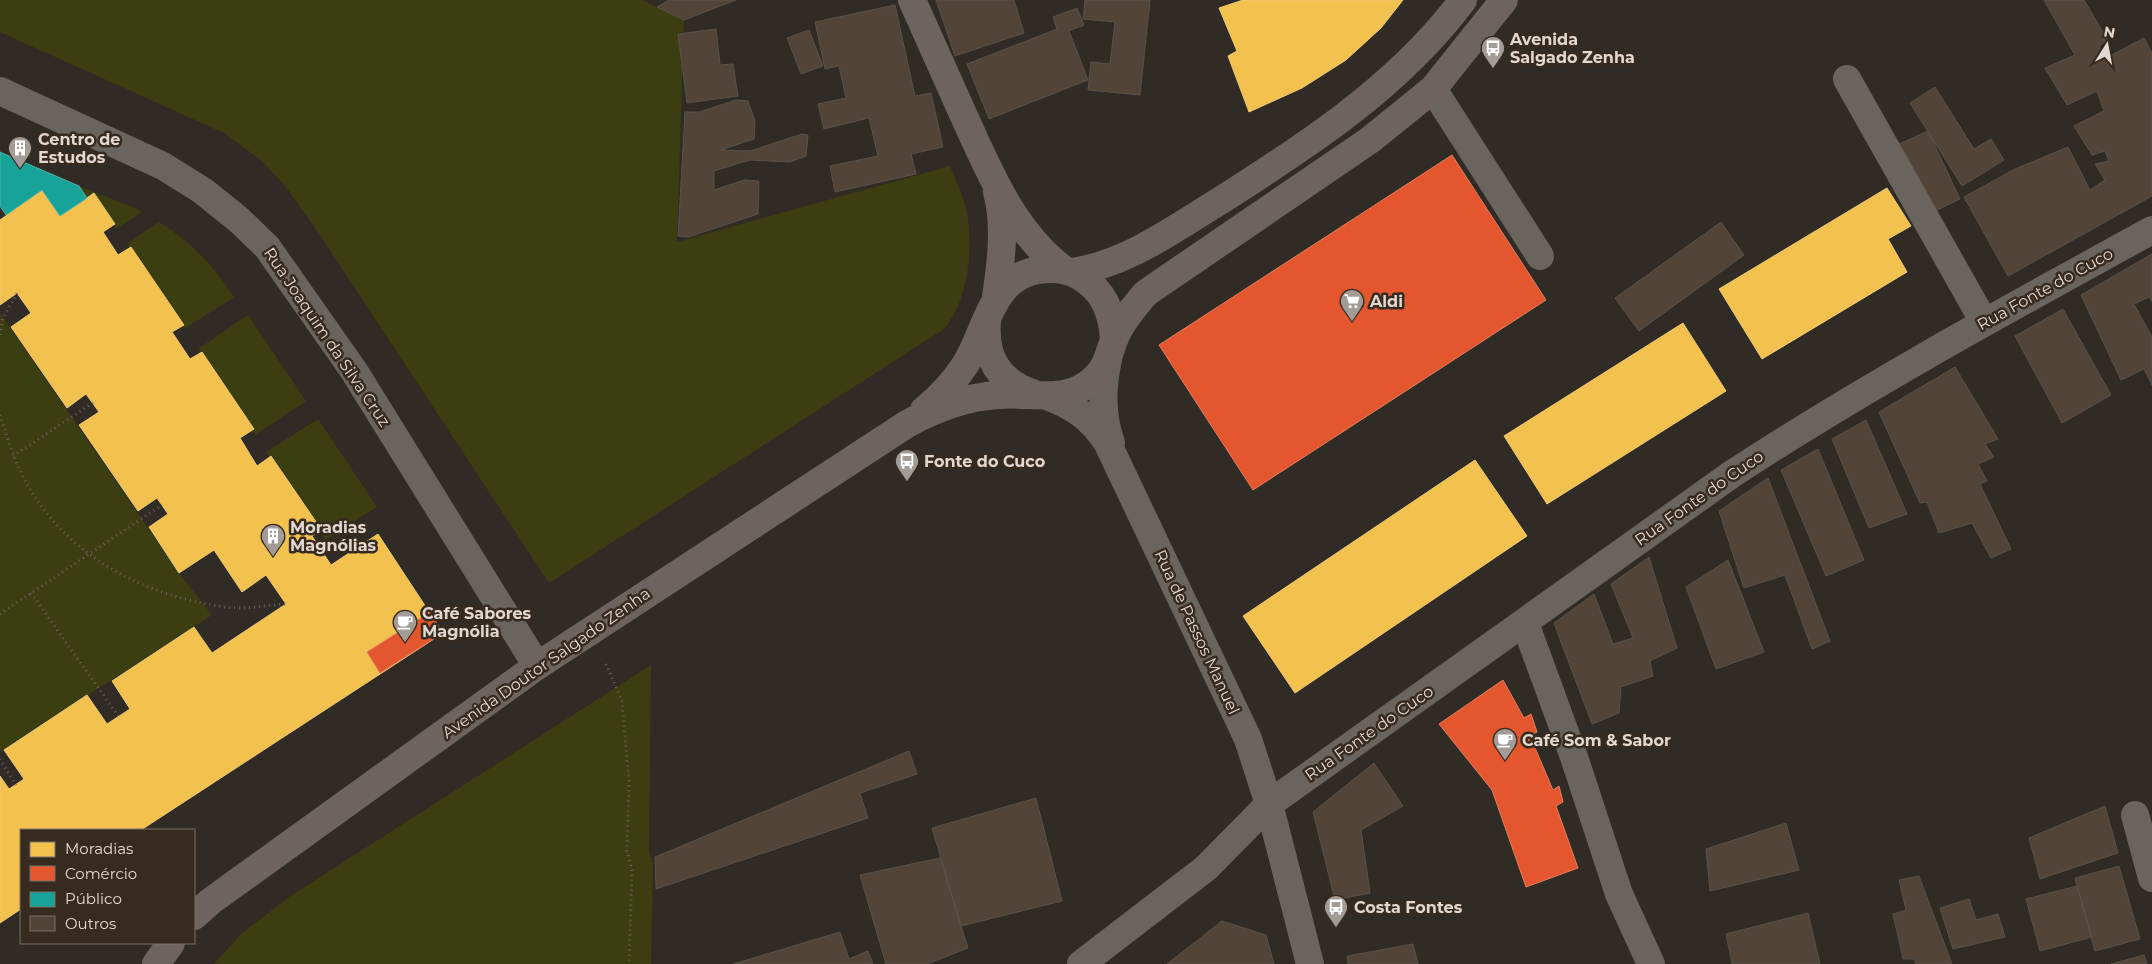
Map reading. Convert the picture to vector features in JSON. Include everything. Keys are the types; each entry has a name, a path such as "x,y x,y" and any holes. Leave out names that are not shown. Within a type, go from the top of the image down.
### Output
{"main road":[{"path":"912,0 994,183 1001,206 1000,269 992,306"},
{"name":"Avenida Doutor Salgado Zenha","path":"1069,271 1108,265 1128,256 1260,175 1349,114 1404,68 1463,0"},
{"name":"Avenida Doutor Salgado Zenha","path":"195,915 211,901 590,629 907,424 943,406 969,399 998,395 1060,396 1080,390 1096,377 1126,317 1146,292 1370,140 1433,89 1504,0"},
{"path":"1260,175 1279,203"},
{"path":"994,183 1046,256 1069,271"},
{"name":"Avenida Doutor Salgado Zenha","path":"907,424 937,399 950,385 977,342 992,306 1011,281 1030,271 1051,268 1069,271 1091,282 1105,299 1113,318 1111,349"},
{"name":"Avenida Doutor Salgado Zenha","path":"992,306 986,337 990,358 1002,376 1018,389 1043,396"},
{"path":"156,964 170,944"}],"street":[{"path":"1847,80 1984,322"},
{"path":"1433,89 1540,256"},
{"name":"Rua Joaquim da Silva Cruz","path":"0,91 163,166 203,191 239,220 266,247 354,371 537,666"},
{"name":"Rua Fonte do Cuco","path":"1081,964 1206,868 1269,804 1747,464 1802,428 1984,322 2152,230"},
{"name":"Rua de Passos Manuel","path":"1111,349 1103,387 1104,412 1118,463"},
{"name":"Rua de Passos Manuel","path":"1043,396 1083,412 1096,426 1118,463 1248,739 1269,804 1310,964"},
{"path":"1524,623 1574,757 1619,894 1652,964"},
{"path":"2135,815 2152,878"}],"path":[{"path":"0,335 3,318 17,293"},
{"path":"13,456 93,403"},
{"path":"0,415 13,456 30,489 60,528 89,555 127,579 162,593 226,607 286,604"},
{"path":"0,614 162,505"},
{"path":"31,593 119,717"},
{"path":"590,629 622,701 630,782 627,851 632,869 629,964"},
{"path":"0,759 16,785"}],"green space":[{"path":"0,0 642,0 684,20 677,242 950,166 964,201 969,227 968,270 961,299 945,328 549,583 316,229 286,187 262,161 224,133 0,32"},
{"path":"79,186 142,212 116,229 94,193 87,198"},
{"path":"159,222 192,246 201,255 234,297 184,329 127,244"},
{"path":"0,313 179,573 212,615 0,752"},
{"path":"248,315 306,401 255,435 251,430 253,428 202,352 198,349"},
{"path":"318,419 377,507 325,540 319,531 321,529 272,456 270,457 266,452"},
{"path":"651,665 649,852 653,863 651,964 214,964 241,934 289,897"}],"building: Moradias":[{"path":"1243,0 1403,0 1381,28 1346,60 1302,88 1249,112 1228,56 1237,51 1219,8"},
{"path":"1887,188 1911,226 1888,239 1907,272 1762,359 1719,289"},
{"name":"Moradias Magnólias","path":"42,190 60,216 94,193 115,224 103,232 118,255 131,247 184,325 172,332 190,359 202,352 254,429 240,438 257,466 271,456 321,529 312,536 331,565 378,534 443,633 143,829 20,829 20,910 0,923 0,776 9,789 24,779 4,750 87,695 107,724 130,709 112,681 194,627 212,653 286,604 266,575 242,592 214,550 179,573 149,527 168,514 157,498 138,511 79,425 99,412 86,394 67,408 11,327 31,313 17,293 0,305 0,220"},
{"path":"1683,323 1726,391 1547,504 1504,436"},
{"path":"1475,460 1527,536 1295,693 1243,616"}],"building: Comércio":[{"name":"Aldi","path":"1452,155 1546,300 1253,490 1159,345"},
{"name":"Café Sabores Magnólia","path":"430,612 443,633 380,673 367,652"},
{"name":"Café Som & Sabor","path":"1503,680 1524,718 1531,714 1537,732 1530,736 1553,790 1559,786 1563,802 1556,806 1578,868 1526,887 1492,790 1439,724"}],"building: Público":[{"name":"Centro de Estudos","path":"0,152 79,186 87,198 60,216 42,190 6,215 0,206"}],"building: Outros":[{"path":"669,0 736,0 684,20 657,7"},
{"path":"936,0 1014,0 1024,33 955,56"},
{"path":"1085,0 1150,0 1140,95 1088,90 1091,62 1110,64 1115,22 1083,19"},
{"path":"2044,0 2084,0 2107,39 2099,47 2106,58 2144,38 2152,53 2152,196 2008,276 1964,197 2015,169 2068,147 2090,190 2105,180 2095,164 2109,161 2105,151 2092,155 2074,126 2104,111 2097,91 2067,105 2045,68 2075,55"},
{"path":"895,5 915,96 931,93 943,147 911,154 916,174 835,192 830,166 878,156 869,118 824,129 818,104 846,98 839,66 825,69 815,22"},
{"path":"1077,8 1084,25 1069,31 1088,80 989,119 967,64 1057,29 1053,17"},
{"path":"716,29 720,65 733,64 738,96 687,103 678,34"},
{"path":"809,30 823,66 801,74 787,38"},
{"path":"1935,87 1974,149 1991,139 2004,160 1962,186 1910,103"},
{"path":"736,100 748,101 755,121 754,139 721,150 750,151 802,134 808,135 806,156 790,162 750,160 714,171 714,190 744,180 759,181 758,214 688,237 678,236 685,112 699,112"},
{"path":"1928,131 1960,199 1931,213 1899,144"},
{"path":"1721,222 1744,255 1639,331 1615,298"},
{"path":"2152,254 2152,302 2149,297 2134,304 2152,337 2152,385 2144,369 2121,380 2081,295"},
{"path":"2063,309 2111,395 2062,423 2015,336"},
{"path":"1955,367 1998,439 1985,444 1994,457 1978,464 1987,481 1980,484 2011,549 1991,558 1972,523 1939,533 1927,502 1920,503 1879,412"},
{"path":"1866,420 1907,514 1869,528 1832,439"},
{"path":"1818,449 1864,560 1826,576 1781,470"},
{"path":"1768,478 1830,641 1812,649 1785,575 1744,588 1719,511"},
{"path":"1649,557 1677,648 1650,661 1653,676 1621,687 1619,713 1592,724 1554,623 1594,594 1613,644 1633,638 1611,584"},
{"path":"1728,560 1764,652 1716,669 1686,587"},
{"path":"909,751 917,774 860,793 868,818 656,889 655,857"},
{"path":"1374,763 1403,806 1361,830 1370,893 1335,900 1313,812"},
{"path":"1036,798 1062,901 961,926 932,828"},
{"path":"2105,806 2118,853 2040,879 2029,838"},
{"path":"1786,823 1799,870 1710,891 1706,849"},
{"path":"940,858 968,948 927,964 886,964 860,875"},
{"path":"2119,866 2140,939 2095,951 2075,878"},
{"path":"1919,876 1952,964 1916,964 1914,959 1903,959 1893,914 1906,910 1899,880"},
{"path":"2077,886 2092,937 2040,951 2026,899"},
{"path":"1969,899 1976,920 1998,914 2005,937 1953,949 1940,908"},
{"path":"1808,913 1820,964 1732,964 1726,934"},
{"path":"1222,921 1266,935 1274,964 1167,964"},
{"path":"840,932 849,959 868,951 873,964 733,964"},
{"path":"1413,944 1418,964 1348,964 1347,956"},
{"path":"2144,955 2147,964 2111,964"}],"place":[{"name":"Avenida Salgado Zenha","path":"1493,69"},
{"name":"Centro de Estudos","path":"20,169"},
{"name":"Aldi","path":"1352,322"},
{"name":"Fonte do Cuco","path":"907,482"},
{"name":"Moradias Magnólias","path":"273,557"},
{"name":"Café Sabores Magnólia","path":"405,643"},
{"name":"Café Som & Sabor","path":"1505,761"},
{"name":"Costa Fontes","path":"1336,928"}]}
